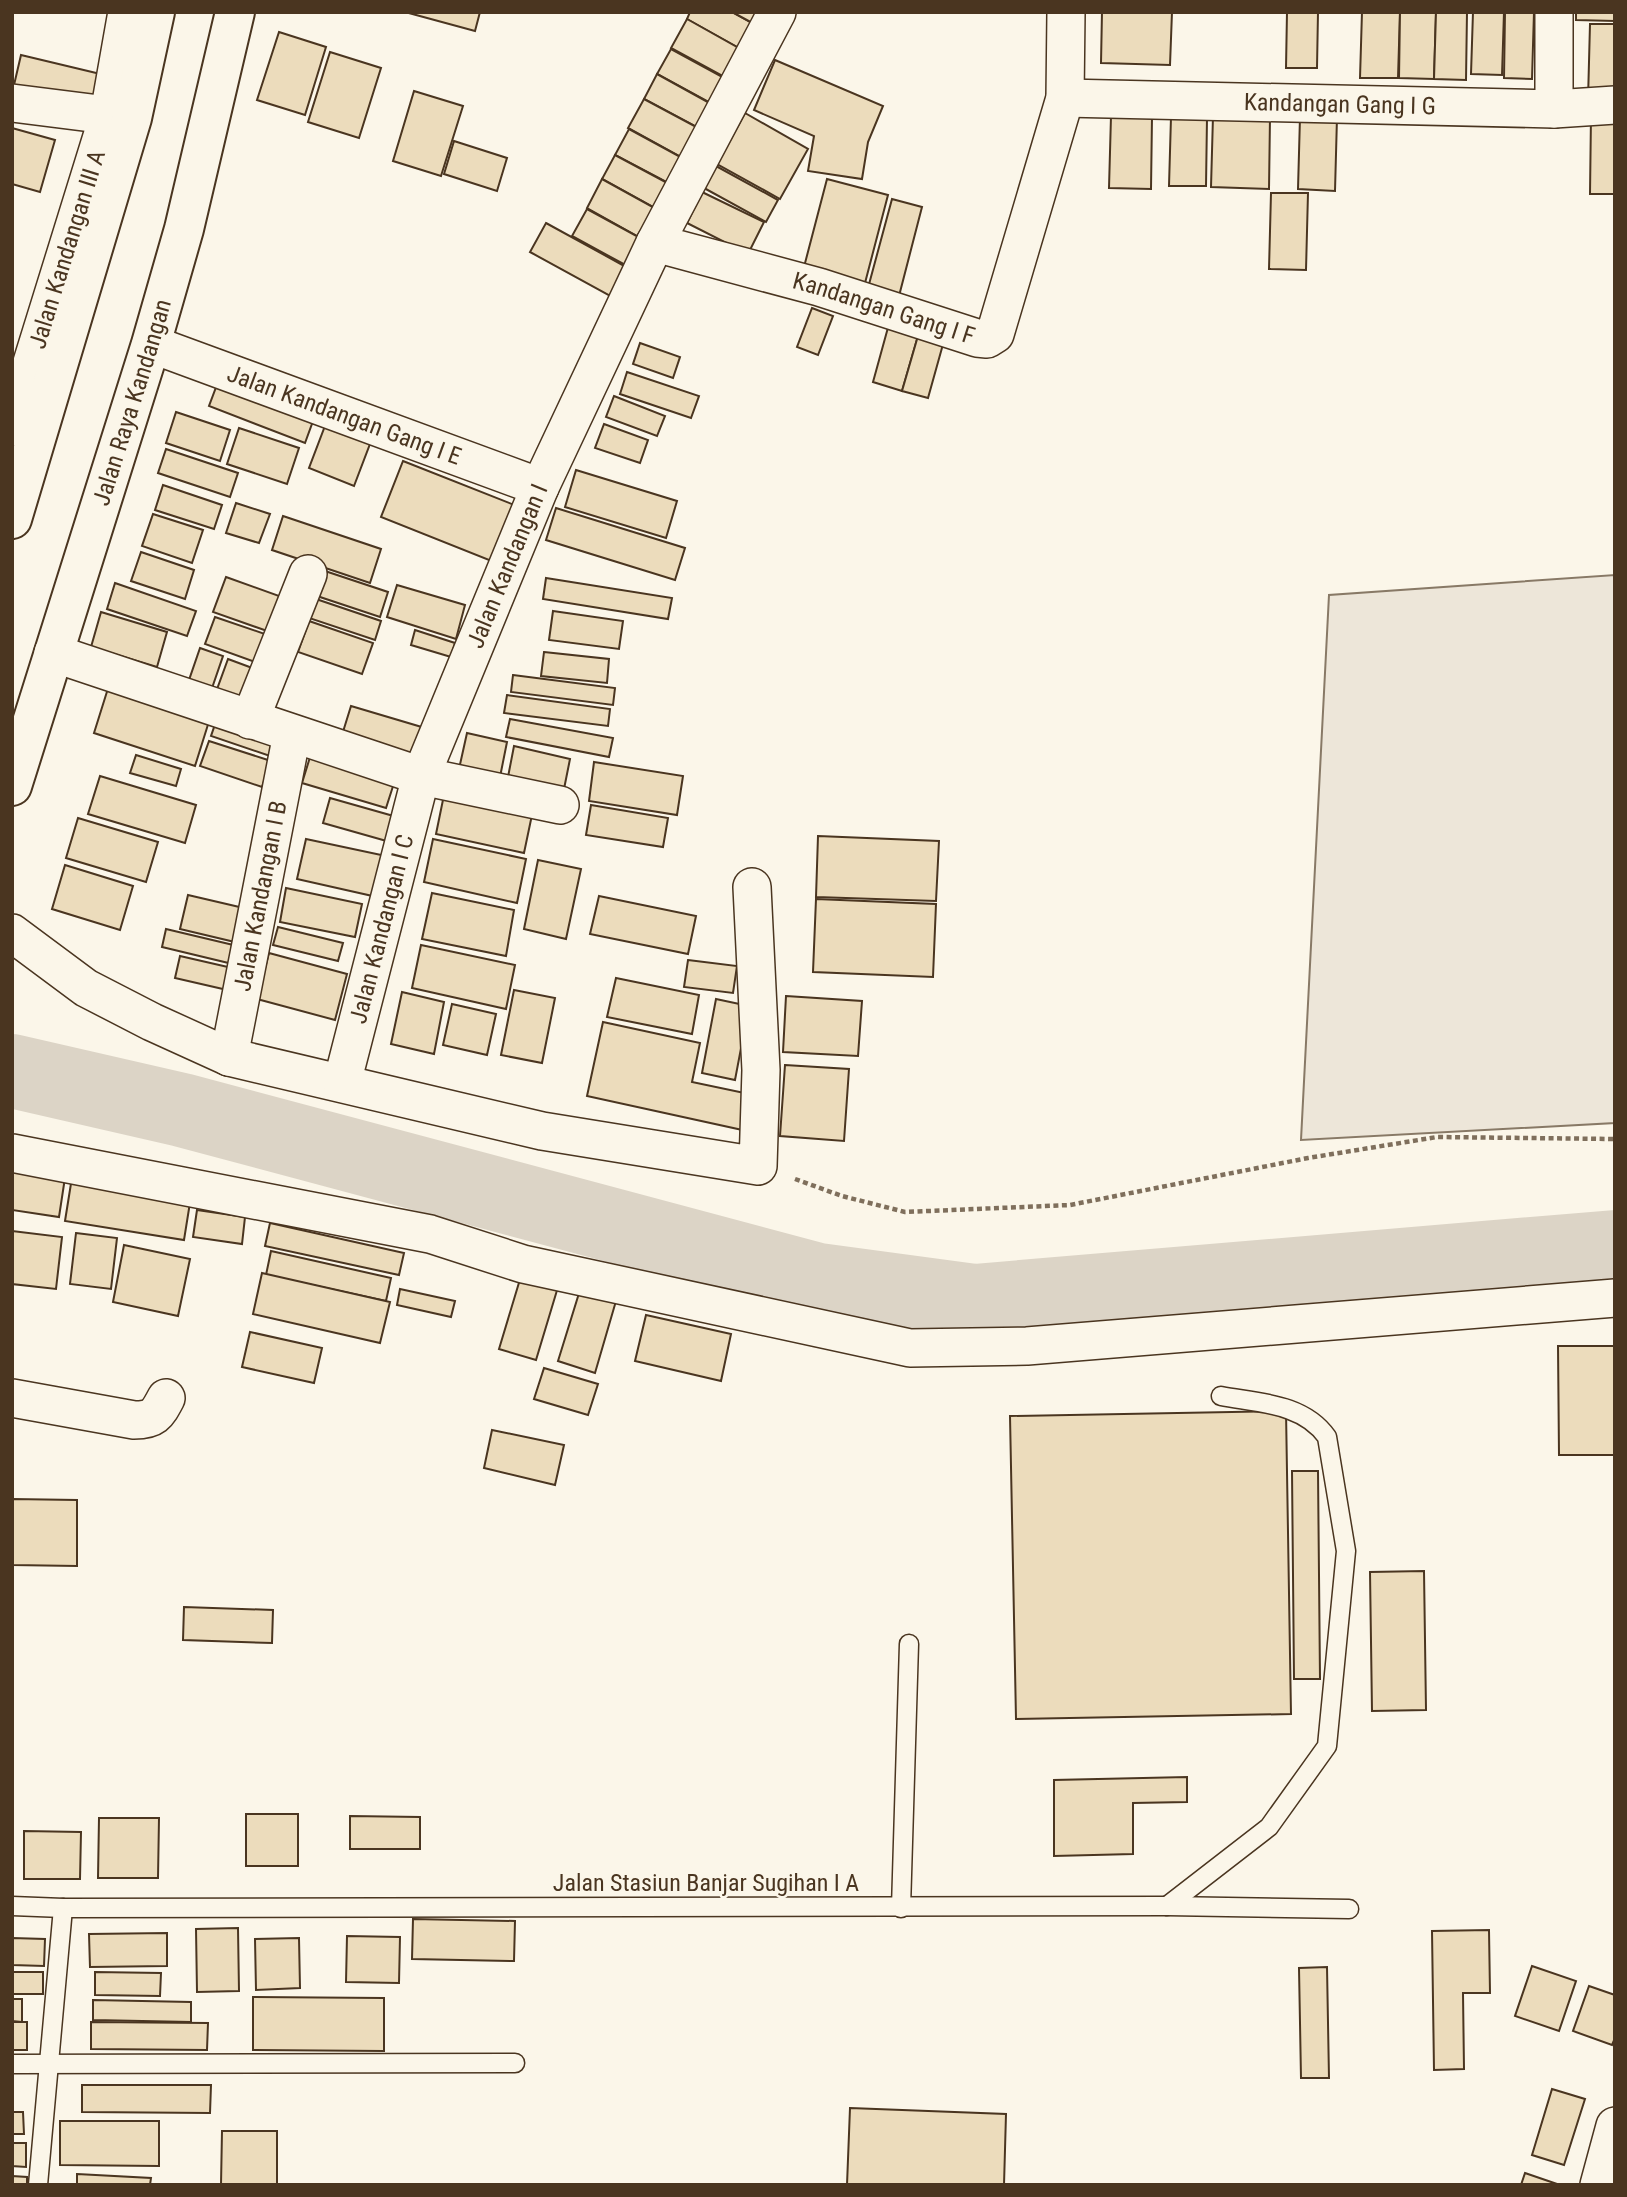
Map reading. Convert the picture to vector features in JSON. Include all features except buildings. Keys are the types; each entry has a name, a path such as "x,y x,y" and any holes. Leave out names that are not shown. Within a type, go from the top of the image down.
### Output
{"main road":[{"path":"12,519 120,116 155,12"},
{"name":"Jalan Raya Kandangan","path":"12,786 184,229 235,12"}],"street":[{"name":"Jalan Kandangan III A","path":"12,426 120,116 127,12"},
{"name":"Jalan Kandangan I","path":"421,776 540,487 655,243 777,12"},
{"name":"Kandangan Gang I F","path":"655,243 819,288 977,338 987,338 995,334 1065,98 1066,12"},
{"path":"1554,12 1554,109"},
{"name":"Kandangan Gang I G","path":"1065,98 1554,109 1615,105"},
{"path":"12,103 120,116"},
{"name":"Jalan Kandangan Gang I E","path":"150,344 540,487"},
{"path":"250,720 308,574"},
{"path":"52,653 421,776 560,805"},
{"name":"Jalan Kandangan I B","path":"229,1057 292,734"},
{"name":"Jalan Kandangan I C","path":"342,1083 421,776"},
{"path":"12,933 86,988 229,1057 542,1132 758,1166 761,1070 752,887"},
{"path":"12,1153 429,1234 523,1264 910,1348 1027,1346 1615,1298"},
{"path":"12,1398 134,1420 145,1420 158,1414 166,1398"},
{"path":"1599,2185 1615,2126"}],"lane":[{"path":"1167,1906 1269,1827 1327,1746 1346,1551 1327,1437 1318,1424 1295,1410 1221,1396"},
{"path":"901,1908 909,1644"},
{"name":"Jalan Stasiun Banjar Sugihan I A","path":"12,1906 1167,1906 1349,1909"},
{"path":"38,2185 63,1908"},
{"path":"12,2064 515,2063"}],"path":[{"path":"758,1166 842,1196 905,1212 1070,1205 1308,1158 1437,1138 1615,1139"}],"shaded area":[{"path":"1615,575 1615,1123 1301,1140 1329,595"}],"waterway":[{"path":"12,1071 182,1110 818,1280 974,1301 1615,1247"}]}
